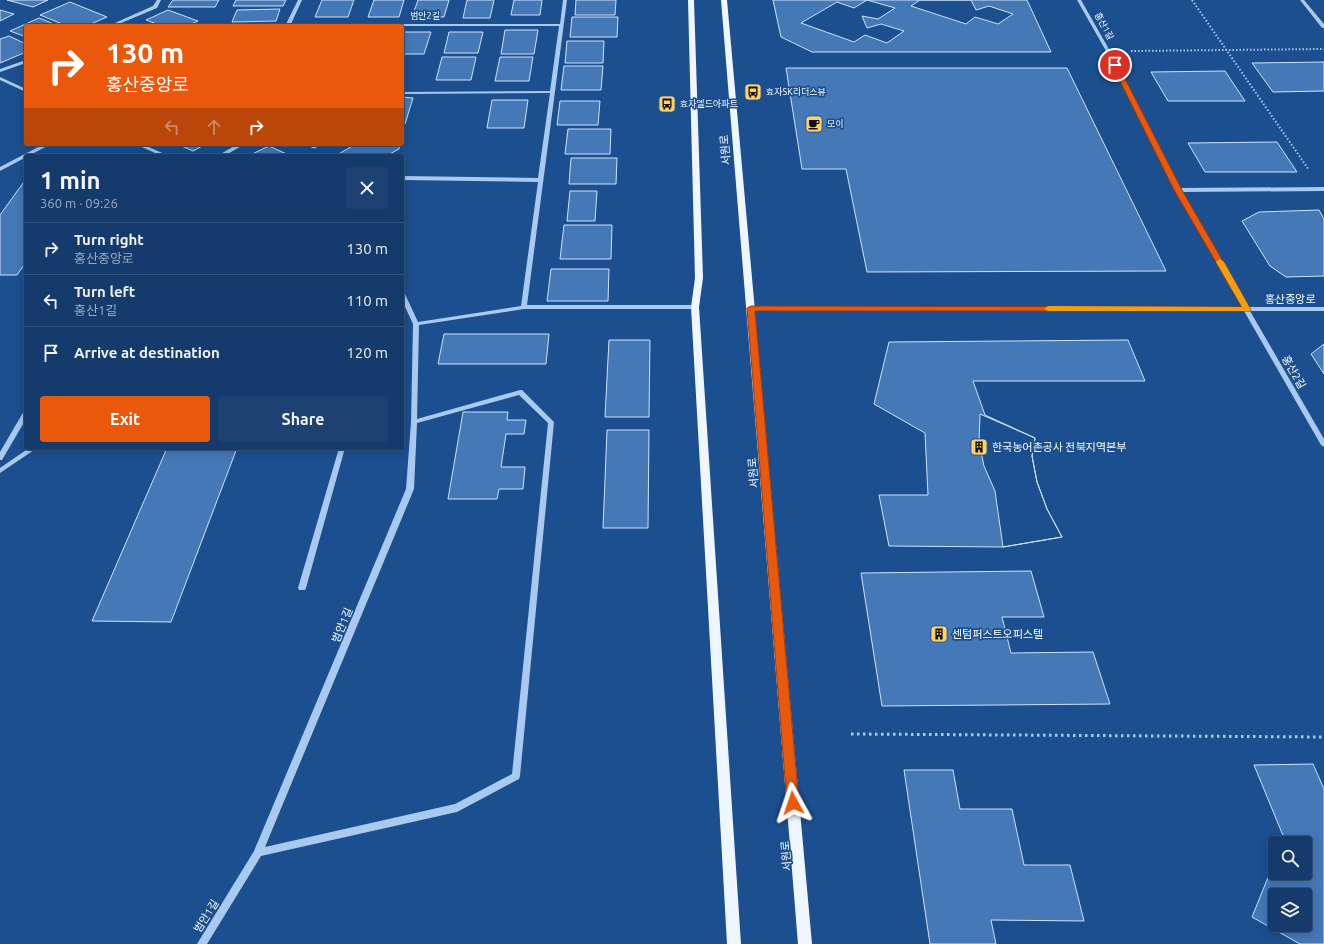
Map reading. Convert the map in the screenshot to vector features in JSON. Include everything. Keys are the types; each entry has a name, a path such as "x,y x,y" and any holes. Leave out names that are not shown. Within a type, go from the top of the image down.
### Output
{"main road":[{"path":"691,0 699,278 695,307 734,944"},
{"name":"서원로","path":"724,0 805,944"}],"street":[{"path":"115,24 155,7 160,0"},
{"path":"288,24 300,0"},
{"path":"524,307 565,0"},
{"name":"홍산1길","path":"1079,0 1108,51 1178,190 1247,310"},
{"path":"1302,0 1324,27"},
{"name":"범안2길","path":"404,25 562,24"},
{"path":"0,71 24,62"},
{"path":"0,78 24,90"},
{"path":"404,93 552,92"},
{"path":"29,154 44,146"},
{"path":"143,146 161,154"},
{"path":"224,154 238,146"},
{"path":"0,169 24,156"},
{"path":"404,178 540,180"},
{"path":"1178,190 1324,189"},
{"name":"범안1길","path":"202,944 258,853 410,489 414,422 416,324 404,298"},
{"path":"416,324 524,307 695,307"},
{"name":"홍산중앙로","path":"751,308 1324,309"},
{"name":"홍산2길","path":"1247,310 1324,444"},
{"path":"258,853 457,808 516,776 551,422 520,392 414,422"},
{"path":"0,458 24,416"},
{"path":"0,471 31,450"},
{"path":"302,588 341,450"}],"path":[{"path":"1192,0 1313,175"},
{"path":"1130,51 1324,49"},
{"path":"851,734 1324,737"}],"building":[{"path":"7,0 48,0 33,7"},
{"path":"173,0 219,0 215,7 168,7"},
{"path":"236,0 286,0 283,6 233,6"},
{"path":"322,0 354,0 348,17 315,17"},
{"path":"374,0 404,0 399,17 368,17"},
{"path":"418,0 449,0 444,17 412,17"},
{"path":"467,0 494,0 490,18 463,18"},
{"path":"514,0 542,0 540,15 511,15"},
{"path":"576,0 616,0 615,15 575,15"},
{"path":"773,0 1027,0 1051,52 812,52 781,37"},
{"path":"867,0 895,8 878,19 862,16 867,28 881,24 904,31 887,43 865,35 854,42 801,23 837,2 854,8"},
{"path":"920,0 971,0 976,10 989,6 1013,14 998,24 975,17 966,24 911,6"},
{"path":"70,2 107,17 91,24 62,24 40,15"},
{"path":"280,9 276,21 232,22 237,10"},
{"path":"0,10 14,14 0,21"},
{"path":"168,10 198,21 191,24 157,24 146,20"},
{"path":"572,17 618,17 617,37 570,37"},
{"path":"39,18 54,24 26,24"},
{"path":"24,25 24,36 10,31"},
{"path":"505,30 538,30 534,54 501,54"},
{"path":"404,32 431,32 424,54 404,54"},
{"path":"449,32 483,32 478,53 444,53"},
{"path":"9,36 24,43 24,53 0,63 0,39"},
{"path":"567,41 604,41 603,63 565,63"},
{"path":"442,57 476,57 471,80 436,80"},
{"path":"500,57 533,57 529,81 495,81"},
{"path":"1324,62 1324,91 1273,92 1252,63"},
{"path":"564,66 603,66 601,90 561,90"},
{"path":"786,68 1067,68 1166,271 867,272 846,169 802,169"},
{"path":"1225,71 1245,101 1168,101 1151,72"},
{"path":"404,97 413,98 405,124"},
{"path":"492,100 528,100 524,128 487,128"},
{"path":"560,101 600,101 598,125 557,125"},
{"path":"568,129 611,129 610,154 565,154"},
{"path":"1277,142 1297,172 1205,172 1188,143"},
{"path":"182,146 202,146 193,151"},
{"path":"269,146 287,154 252,154"},
{"path":"352,146 400,146 399,149 390,154 338,154"},
{"path":"571,158 617,158 616,184 569,184"},
{"path":"24,182 24,265 17,275 0,275 0,215"},
{"path":"570,191 597,191 595,221 567,221"},
{"path":"1319,210 1324,219 1324,276 1286,277 1270,266 1242,221 1259,212"},
{"path":"564,225 612,225 611,259 560,259"},
{"path":"551,269 609,269 608,301 547,301"},
{"path":"444,334 549,334 546,364 438,364"},
{"path":"609,340 650,340 649,417 605,417"},
{"name":"한국농어촌공사 전북지역본부","path":"1128,340 1145,381 973,381 985,415 1035,438 1032,456 1037,482 1047,509 1062,537 1003,547 889,546 879,495 928,495 925,433 874,404 889,342"},
{"path":"1324,344 1324,374 1311,354"},
{"path":"463,412 508,412 507,420 526,420 524,434 506,434 501,467 525,467 523,489 499,489 497,499 448,499"},
{"path":"980,414 1035,438 1032,456 1037,482 1047,509 1062,537 1003,547 995,491 984,466 979,442"},
{"path":"607,430 649,430 648,528 603,528"},
{"path":"166,450 236,450 171,622 92,621"},
{"name":"센텀퍼스트오피스텔","path":"1031,571 1044,617 1002,617 1011,653 1093,652 1110,704 882,706 861,573"},
{"path":"1313,764 1324,789 1324,944 1300,944 1279,932 1312,932 1312,888 1268,888 1268,926 1252,917 1268,877 1268,880 1312,880 1312,836 1283,836 1254,765"},
{"path":"904,770 953,770 960,809 1012,809 1024,865 1070,865 1084,921 991,920 996,944 930,944"}],"slow traffic":[{"path":"1048,309 1247,310 1220,262"}],"place":[{"name":"효자SK리더스뷰","path":"753,92"},
{"name":"효자엘드아파트","path":"667,104"},
{"name":"모이","path":"814,124"},
{"name":"한국농어촌공사 전북지역본부","path":"979,447"},
{"name":"센텀퍼스트오피스텔","path":"939,634"}],"route":[{"path":"793,803 751,308 1247,310 1178,190 1115,65"}]}
